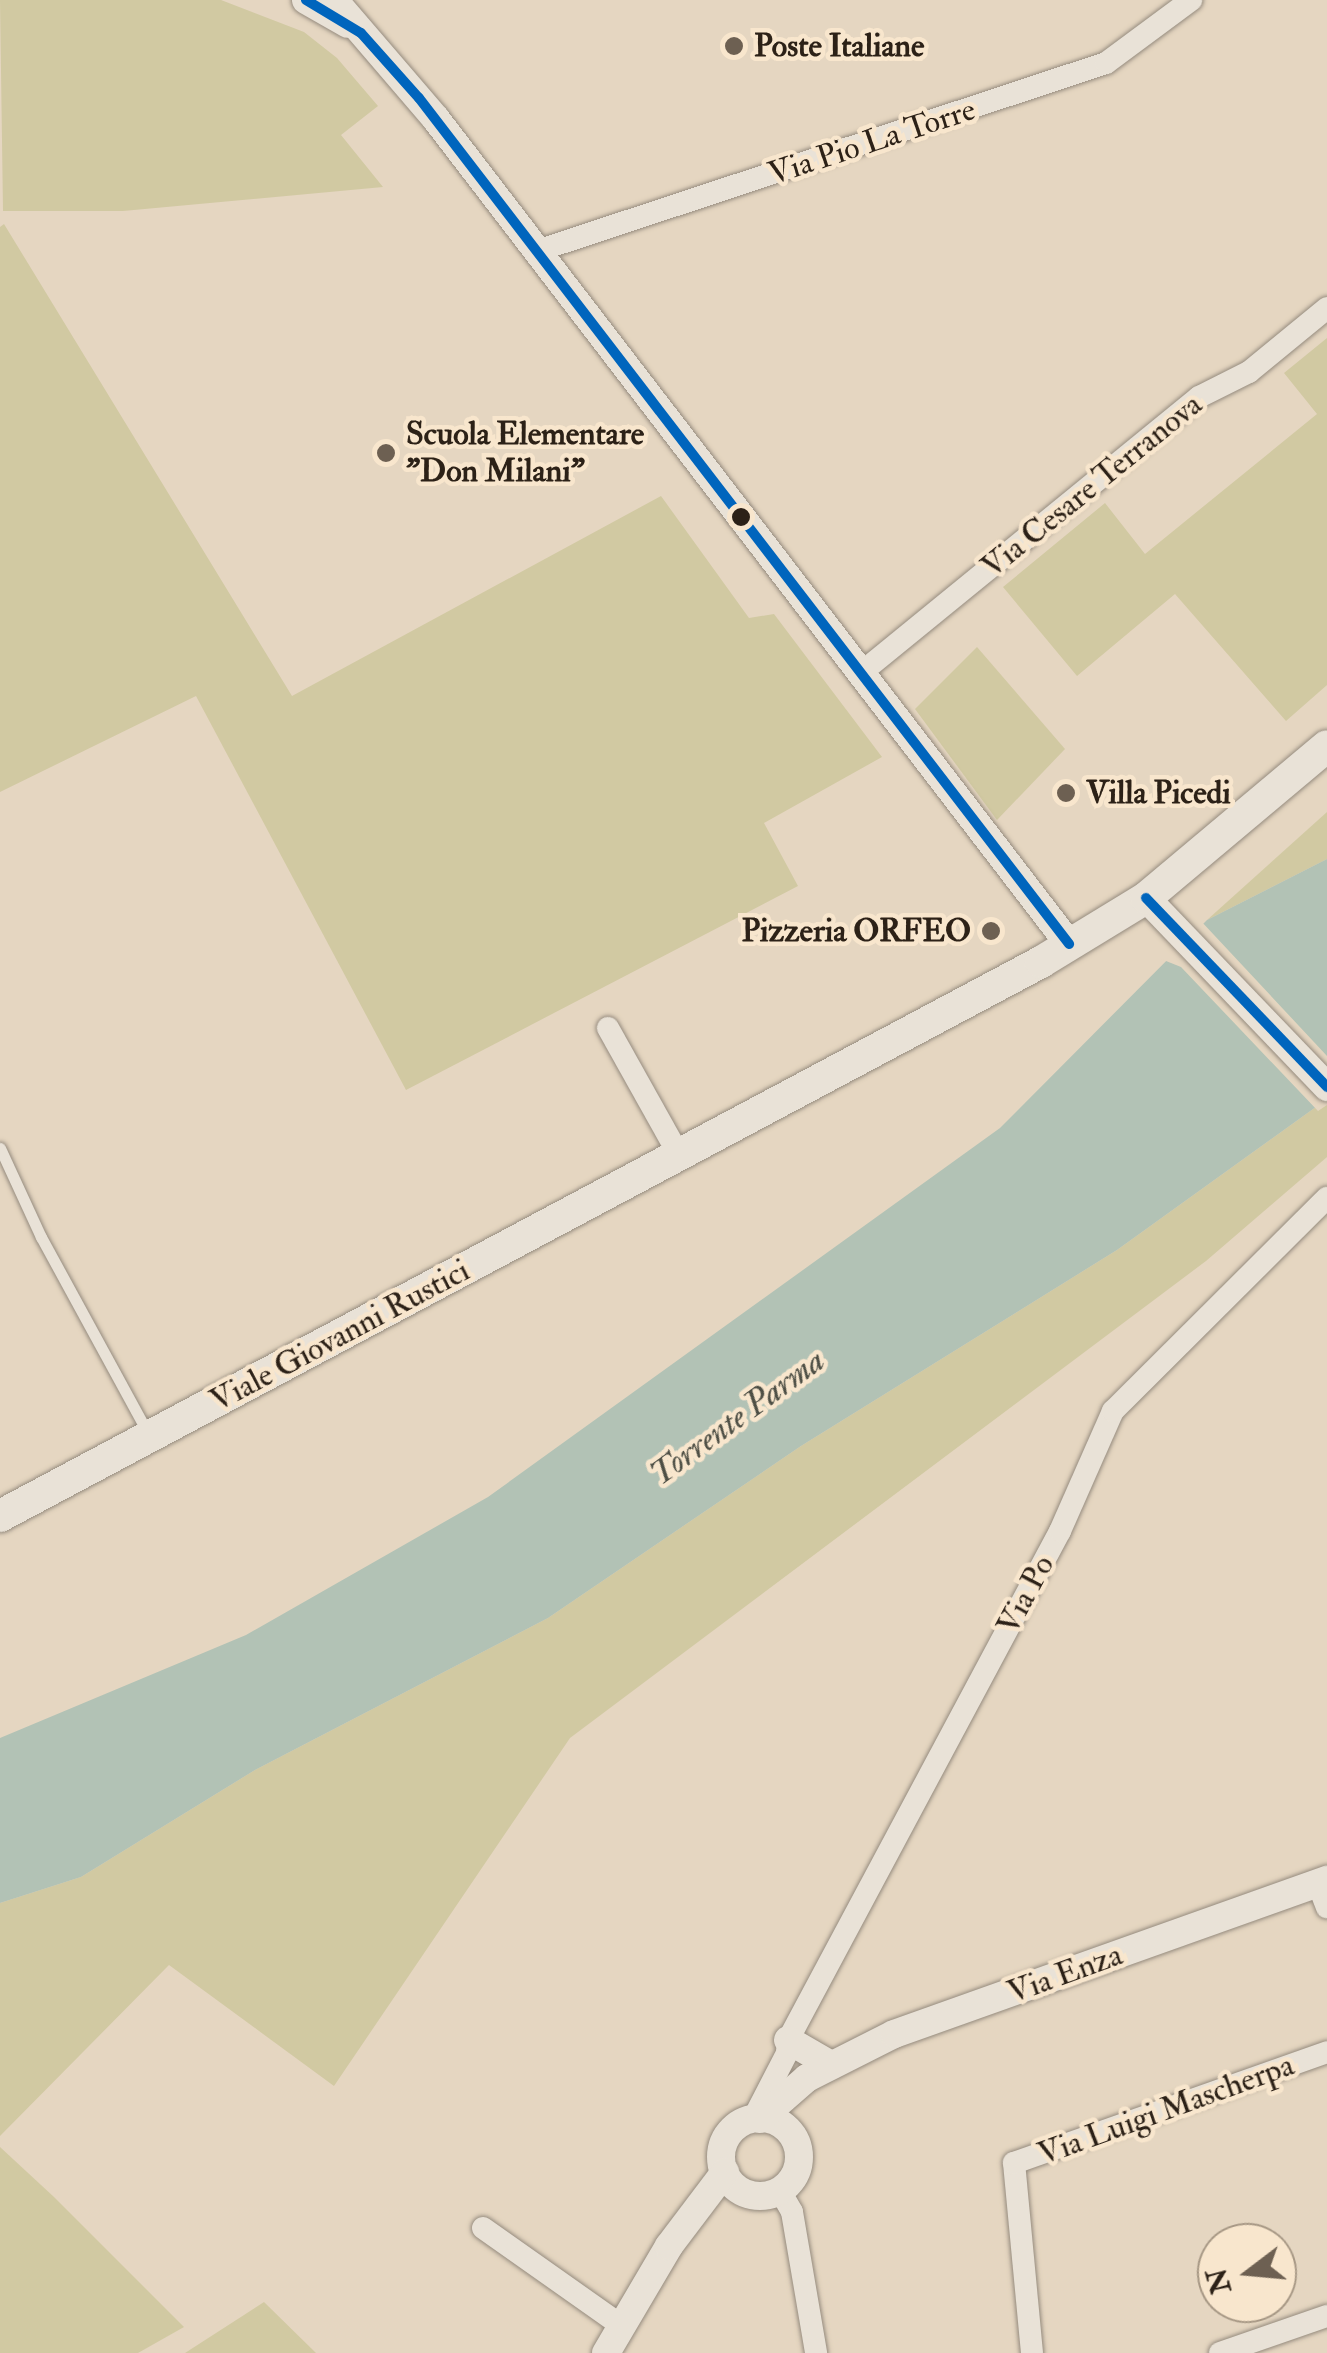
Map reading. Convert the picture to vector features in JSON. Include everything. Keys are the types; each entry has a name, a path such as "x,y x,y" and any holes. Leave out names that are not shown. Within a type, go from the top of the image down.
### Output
{"main road":[{"name":"Viale Giovanni Rustici","path":"0,1516 1070,944 1146,898 1327,746"}],"street":[{"path":"306,0 368,39"},
{"path":"334,0 419,98 1070,944"},
{"path":"352,0 368,39"},
{"name":"Via Pio La Torre","path":"537,251 1106,63 1192,0"},
{"name":"Via Cesare Terranova","path":"862,672 1199,397 1249,372 1327,308"},
{"path":"1146,898 1327,1088"},
{"path":"608,1028 678,1155"},
{"name":"Via Po","path":"756,2119 787,2054 788,2040 1056,1540 1113,1411 1327,1198"},
{"name":"Via Enza","path":"819,2072 894,2034 1324,1890"},
{"path":"788,2040 819,2072 791,2133"},
{"name":"Via Luigi Mascherpa","path":"1032,2353 1014,2163 1327,2052"},
{"name":"Via Po","path":"733,2182 726,2139 819,2072"},
{"path":"606,2353 669,2246 733,2182 755,2196 780,2191 797,2171 799,2158 791,2133 782,2125 756,2119"},
{"path":"780,2191 792,2212 816,2353"},
{"path":"483,2228 622,2326"},
{"path":"1220,2353 1327,2316"}],"lane":[{"path":"0,1148 41,1237 150,1437"}],"shaded area":[{"path":"0,0 221,0 304,32 337,58 378,106 341,135 383,187 123,211 3,211"},
{"path":"4,224 292,696 661,496 749,618 774,614 882,757 764,823 798,886 406,1090 196,696 0,792 0,227"},
{"path":"1327,338 1327,685 1286,721 1175,594 1077,676 1003,587 1105,503 1145,554 1317,414 1284,373"},
{"path":"977,647 1065,749 997,820 915,709"},
{"path":"1327,812 1327,859 1207,920"},
{"path":"1327,1099 1327,1157 1206,1261 570,1738 334,2086 169,1965 0,2136 0,1903 81,1877 255,1770 548,1618 801,1446 1117,1250"},
{"path":"0,2147 184,2327 138,2353 0,2353"},
{"path":"264,2302 316,2353 185,2353"}],"water":[{"name":"Torrente Parma","path":"1327,859 1327,1099 1117,1250 801,1446 548,1618 255,1770 81,1877 0,1903 0,1738 246,1635 488,1497 1000,1128 1207,920"}],"pier":[{"path":"1200,920 1327,1056 1327,1105 1318,1111 1181,967 1161,959"}],"transit line":[{"path":"306,0 361,33 419,98 1069,944"},
{"path":"1146,898 1327,1087"}],"place":[{"name":"Poste Italiane","path":"734,46"},
{"name":"Scuola Elementare \"Don Milani\"","path":"386,453"},
{"name":"Villa Picedi","path":"1066,793"},
{"name":"Pizzeria ORFEO","path":"991,931"}]}
